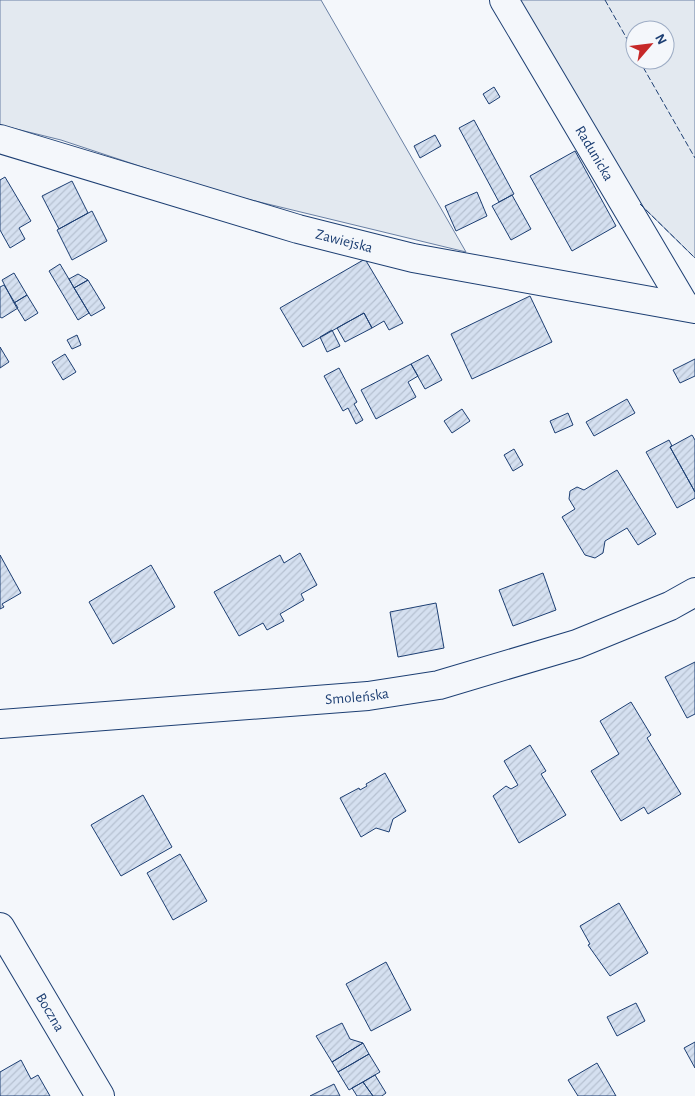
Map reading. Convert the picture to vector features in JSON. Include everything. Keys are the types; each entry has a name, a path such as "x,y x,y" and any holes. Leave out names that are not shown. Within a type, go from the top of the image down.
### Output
{"street":[{"name":"Radunicka","path":"504,0 690,307"},
{"name":"Zawiejska","path":"0,139 298,229 413,258 690,307"},
{"name":"Smoleńska","path":"0,724 368,696 439,685 577,644 670,606 695,592"},
{"name":"Boczna","path":"0,927 100,1096"}],"shaded area":[{"path":"0,0 321,0 466,252 218,192 61,140 0,125"},
{"path":"518,0 695,0 695,258 638,202"}],"building":[{"path":"494,87 500,97 489,104 483,94"},
{"path":"474,120 514,194 499,202 459,128"},
{"path":"435,135 441,146 420,158 414,146"},
{"path":"575,151 616,226 572,251 530,176"},
{"path":"5,177 31,221 19,228 25,239 10,248 0,230 0,180"},
{"path":"72,181 88,213 59,229 42,196"},
{"path":"477,192 487,216 456,231 445,206"},
{"path":"512,195 531,229 511,240 492,206"},
{"path":"92,211 107,241 72,260 57,230"},
{"path":"365,259 403,323 389,330 384,321 372,328 364,313 303,347 280,308"},
{"path":"60,264 89,313 78,320 49,271"},
{"path":"14,273 27,295 14,303 2,280"},
{"path":"78,274 88,280 74,288 69,279"},
{"path":"88,280 105,308 91,316 74,288"},
{"path":"4,285 18,308 2,318 0,317 0,287"},
{"path":"27,295 38,313 25,321 14,303"},
{"path":"530,296 552,342 472,379 451,334"},
{"path":"364,313 372,328 345,342 337,328"},
{"path":"332,330 340,346 327,352 320,337"},
{"path":"77,335 81,345 72,349 67,340"},
{"path":"0,347 9,362 0,368"},
{"path":"65,354 76,372 63,380 52,362"},
{"path":"428,355 442,380 425,389 411,364"},
{"path":"695,359 695,376 680,383 673,370"},
{"path":"411,364 418,376 408,382 416,397 376,419 361,390"},
{"path":"339,368 357,402 354,404 363,420 356,424 348,408 343,411 324,376"},
{"path":"627,399 635,413 594,436 586,422"},
{"path":"462,409 470,421 452,433 444,421"},
{"path":"568,413 573,425 555,433 550,421"},
{"path":"692,435 695,440 695,492 670,447"},
{"path":"669,440 672,446 670,447 695,492 695,498 677,508 646,452"},
{"path":"514,449 523,465 513,471 504,455"},
{"path":"617,470 656,534 638,545 627,528 605,541 603,553 595,558 585,555 562,517 575,509 569,499 570,491 577,487 584,490"},
{"path":"300,553 317,585 301,594 304,600 280,614 284,621 267,630 263,623 239,636 214,592 280,555 284,563"},
{"path":"0,555 21,593 2,604 4,607 0,609"},
{"path":"151,565 175,607 113,644 89,602"},
{"path":"543,573 556,610 513,626 499,590"},
{"path":"436,603 444,648 398,657 390,612"},
{"path":"695,662 695,714 687,718 665,677"},
{"path":"631,702 651,735 647,738 681,794 648,814 644,807 621,821 591,771 619,754 600,721"},
{"path":"530,745 546,771 541,774 566,815 519,843 493,796 506,786 511,789 518,785 504,761"},
{"path":"385,773 406,811 393,819 389,832 376,828 361,837 340,798 359,788 360,790 367,786 366,784"},
{"path":"143,795 172,847 121,876 91,825"},
{"path":"180,854 207,901 173,920 147,873"},
{"path":"619,903 648,953 610,976 588,945 590,944 580,926"},
{"path":"386,962 411,1010 371,1031 346,984"},
{"path":"636,1003 645,1021 617,1036 607,1017"},
{"path":"342,1023 350,1039 363,1043 332,1062 316,1036"},
{"path":"695,1042 695,1068 684,1048"},
{"path":"363,1043 369,1054 338,1072 332,1062"},
{"path":"369,1054 380,1072 349,1090 338,1072"},
{"path":"21,1060 31,1079 38,1075 50,1096 0,1096 0,1072"},
{"path":"597,1063 616,1096 578,1096 568,1080"},
{"path":"375,1075 386,1093 382,1096 373,1096 363,1082"},
{"path":"363,1082 373,1096 357,1096 352,1088"},
{"path":"334,1084 340,1096 310,1096"}],"fence":[{"path":"605,0 625,35"},
{"path":"645,70 695,158"},
{"path":"640,204 695,258"}]}
